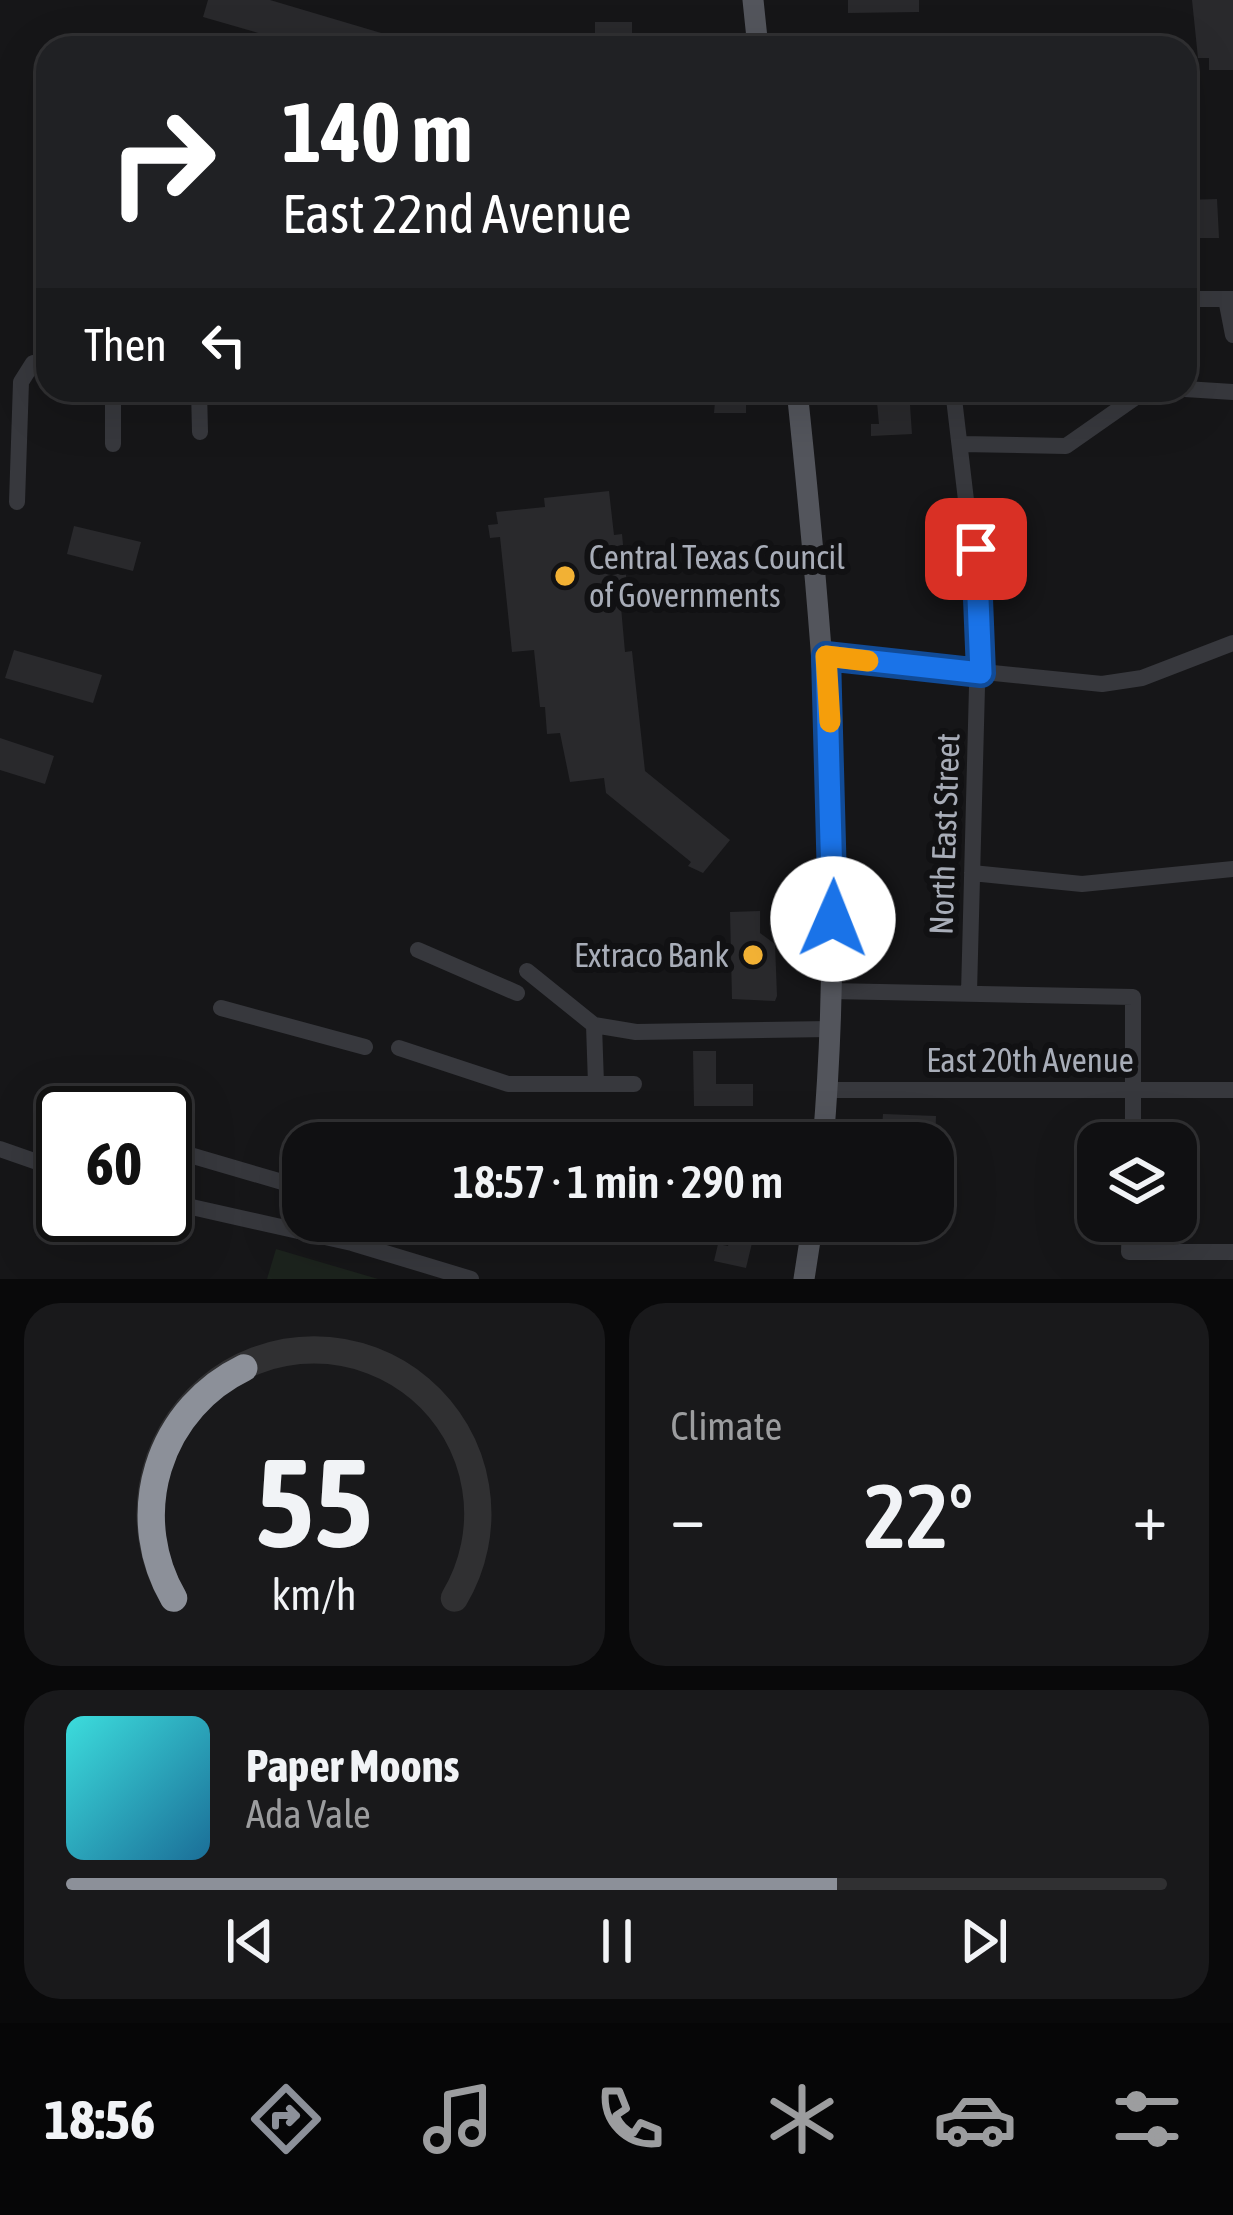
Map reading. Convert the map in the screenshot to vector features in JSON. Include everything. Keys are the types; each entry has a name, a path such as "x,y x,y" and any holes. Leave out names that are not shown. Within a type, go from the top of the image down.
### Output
{"main road":[{"path":"753,0 757,36"},
{"path":"798,402 826,656 834,809 825,1122"},
{"path":"804,1279 810,1242"}],"street":[{"path":"1197,299 1229,299 1233,335"},
{"path":"16,502 21,382 36,362"},
{"path":"1197,389 1233,392"},
{"path":"113,402 113,444"},
{"path":"199,402 200,432"},
{"name":"North East Street","path":"955,402 976,549 981,673 969,993"},
{"path":"961,444 1066,446 1084,439 1130,402"},
{"path":"826,656 1119,683 1233,643"},
{"path":"972,873 1082,884 1233,869"},
{"path":"418,950 517,993"},
{"path":"526,971 594,1025 636,1032 830,1029"},
{"path":"830,991 1133,997 1134,1122"},
{"path":"221,1008 365,1047"},
{"path":"594,1025 596,1084"},
{"path":"399,1048 508,1084 634,1084"},
{"name":"East 20th Avenue","path":"826,1090 1233,1090"},
{"path":"0,1150 36,1163"},
{"path":"192,1157 282,1182"},
{"path":"192,1207 332,1238 471,1279"},
{"path":"1129,1242 1129,1252 1233,1252"}],"shaded area":[{"path":"276,1249 378,1279 267,1279"}],"building":[{"path":"208,0 270,0 391,36 269,36 203,17"},
{"path":"848,0 919,0 919,12 848,13"},
{"path":"1192,0 1233,0 1233,70 1209,70 1209,58 1198,58"},
{"path":"595,22 632,22 632,36 595,36"},
{"path":"1217,199 1219,238 1197,238 1197,200"},
{"path":"715,402 746,402 746,413 714,413"},
{"path":"877,402 910,402 912,434 871,436 871,424 879,424"},
{"path":"609,491 614,535 622,534 629,606 621,607 625,652 632,651 645,771 730,840 703,873 688,866 691,862 606,793 604,778 570,782 560,733 547,734 534,650 512,652 500,537 490,538 488,525 498,524 496,512 545,507 544,498"},
{"path":"74,526 141,542 133,571 67,554"},
{"path":"14,650 102,675 93,703 5,678"},
{"path":"0,738 54,756 45,784 0,770"},
{"name":"Extraco Bank","path":"760,911 760,933 775,944 777,996 775,1001 732,999 730,912"},
{"path":"693,1051 716,1051 716,1084 753,1084 753,1106 694,1106"},
{"path":"883,1114 936,1116 936,1122 882,1122"},
{"path":"729,1242 752,1243 746,1268 714,1261 718,1244 728,1246"}],"slow traffic":[{"path":"830,722 826,656 868,661"}],"place":[{"name":"Central Texas Council of Governments","path":"565,576"},
{"name":"Extraco Bank","path":"753,955"}],"route":[{"path":"833,919 826,656 981,673 976,549"}]}
